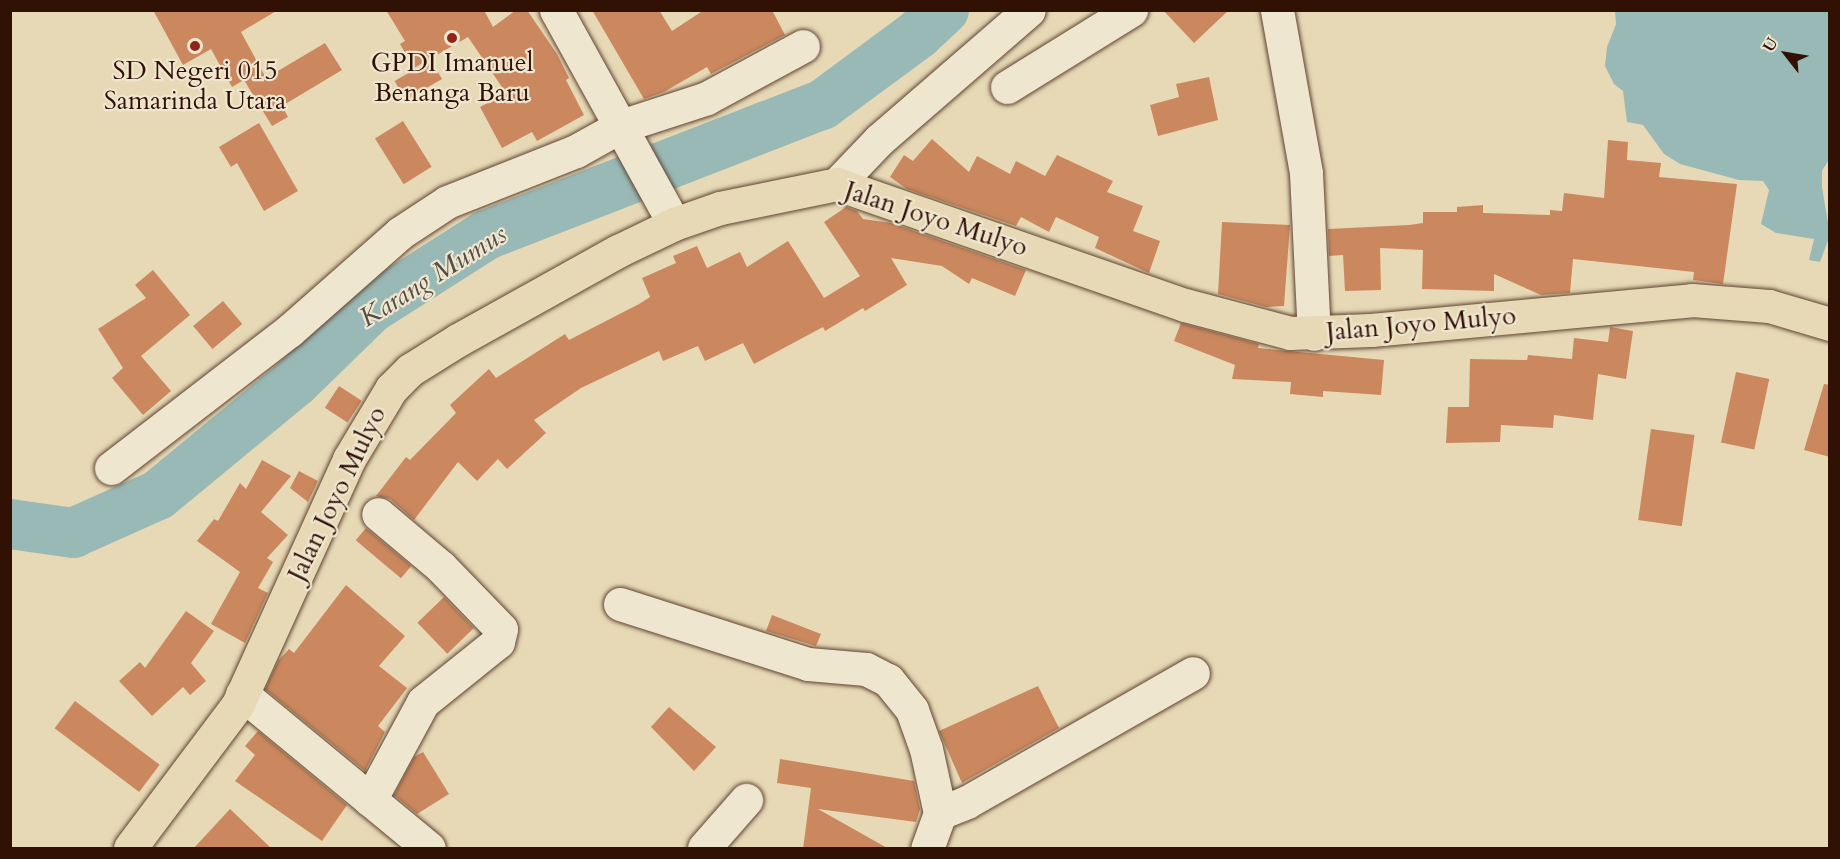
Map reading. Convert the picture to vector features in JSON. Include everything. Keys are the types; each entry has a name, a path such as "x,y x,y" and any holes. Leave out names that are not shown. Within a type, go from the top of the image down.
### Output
{"main road":[{"name":"Jalan Joyo Mulyo","path":"130,849 220,732 242,694 349,459 391,389 410,370 668,211 720,208 837,184 1185,305 1268,330 1314,334 1692,300 1769,306 1830,324"}],"street":[{"path":"556,10 668,211"},
{"path":"837,184 879,140 1029,10"},
{"path":"1007,87 1131,10"},
{"path":"1277,10 1306,173 1314,334"},
{"path":"111,468 289,331 341,282 419,220 447,202 576,151 622,128 707,98 803,46"},
{"path":"370,800 423,702 498,642 501,629 441,567 378,514"},
{"path":"621,604 808,664 866,669 888,680 912,710 926,749 940,813 927,849"},
{"path":"940,813 967,802 1193,673"},
{"path":"242,694 429,849"},
{"path":"704,849 746,800"}],"water":[{"path":"1615,11 1829,11 1830,158 1822,171 1822,187 1830,235 1820,262 1809,260 1814,239 1776,233 1761,224 1769,190 1763,181 1739,180 1680,164 1664,154 1643,125 1627,122 1623,91 1614,84 1605,66 1607,47 1616,24"}],"building":[{"path":"153,10 278,10 241,32 266,78 325,43 342,70 282,106 288,117 272,126 244,80 232,87 211,49 183,65"},
{"path":"386,10 484,10 493,27 516,10 527,10 557,54 569,78 566,80 584,115 537,141 532,132 502,148 480,107 506,93 468,37 414,68 400,44 405,41"},
{"path":"592,10 659,10 672,31 704,10 772,10 785,35 711,74 707,67 664,92 644,99"},
{"path":"1163,10 1229,10 1194,43"},
{"path":"431,60 442,79 406,100 395,81"},
{"path":"1209,77 1218,120 1158,136 1150,105 1179,97 1176,84"},
{"path":"403,121 432,167 404,184 375,138"},
{"path":"259,123 298,191 264,211 237,163 231,167 219,147"},
{"path":"932,139 969,172 977,156 1010,174 1016,161 1045,176 1057,155 1113,181 1107,192 1143,206 1133,231 1160,241 1149,273 1095,248 1099,237 1056,217 1049,232 1021,217 1016,226 907,189 890,177 904,155 913,161"},
{"path":"1608,140 1628,142 1627,160 1661,163 1659,177 1737,184 1723,284 1693,280 1694,272 1573,259 1570,293 1541,295 1494,274 1494,291 1422,289 1423,250 1380,248 1381,290 1345,291 1343,255 1329,256 1328,229 1423,223 1423,212 1457,212 1457,207 1483,205 1483,213 1550,215 1550,210 1562,211 1564,193 1604,198"},
{"path":"846,207 857,211 863,219 891,223 1026,270 1015,296 972,278 969,284 942,266 891,258 907,285 865,311 863,308 825,331 823,327 754,364 743,343 705,361 698,346 663,361 659,351 581,388 534,420 546,433 507,469 498,459 477,481 458,462 414,520 390,499 376,496 406,457 410,460 456,413 450,405 489,369 496,378 565,334 569,340 639,304 650,297 642,278 676,263 673,256 697,246 707,268 740,252 747,267 788,241 824,298 860,276 824,222"},
{"path":"1222,222 1290,225 1284,306 1266,307 1218,294"},
{"path":"153,270 190,315 141,356 171,391 143,415 112,378 123,368 98,329 146,298 135,285"},
{"path":"223,301 242,324 212,349 193,326"},
{"path":"1181,323 1259,344 1258,348 1384,360 1381,395 1323,391 1323,397 1290,394 1291,382 1232,379 1235,365 1174,341"},
{"path":"1610,327 1633,331 1626,379 1598,374 1593,420 1554,415 1553,428 1501,425 1500,442 1446,443 1448,407 1469,407 1470,359 1527,360 1528,355 1572,359 1574,338 1608,342"},
{"path":"1736,372 1769,379 1754,449 1721,442"},
{"path":"1824,384 1830,385 1830,457 1804,450"},
{"path":"339,386 362,401 347,423 325,408"},
{"path":"1651,429 1695,435 1682,526 1638,520"},
{"path":"262,460 291,476 261,512 288,535 267,558 273,562 258,588 268,593 245,643 211,624 240,572 197,541 214,519 218,521 240,483 246,489"},
{"path":"299,471 318,481 308,502 290,488"},
{"path":"366,528 411,566 401,578 356,540"},
{"path":"346,585 405,636 379,666 407,688 378,726 385,732 365,771 265,689 278,661 289,649 294,653"},
{"path":"444,597 474,628 447,654 417,623"},
{"path":"186,611 214,631 191,663 206,681 190,695 183,687 152,716 119,681 140,662 145,668"},
{"path":"772,615 821,634 816,646 766,631"},
{"path":"1038,686 1059,728 962,783 939,731"},
{"path":"75,701 160,765 139,792 55,728"},
{"path":"669,707 716,747 694,771 651,727"},
{"path":"258,731 347,805 322,841 235,781 255,755 245,746"},
{"path":"423,752 449,794 417,814 394,795 414,757"},
{"path":"780,759 914,781 920,809 916,822 818,809 889,849 803,849 811,788 777,783"},
{"path":"230,809 272,849 193,849"}],"waterway":[{"name":"Karang Mumus","path":"10,524 73,533 158,495 295,382 370,309 486,235 822,105 917,35 944,10"}],"place":[{"name":"GPDI Imanuel Benanga Baru","path":"452,38"},
{"name":"SD Negeri 015 Samarinda Utara","path":"195,46"}]}
